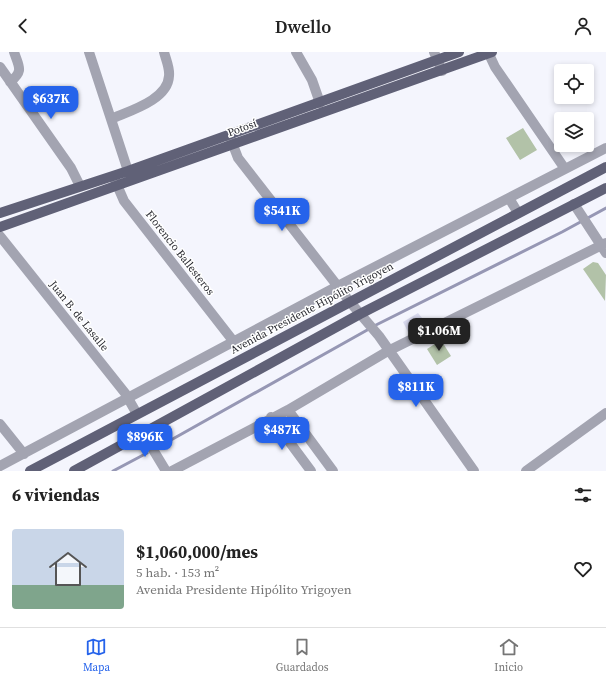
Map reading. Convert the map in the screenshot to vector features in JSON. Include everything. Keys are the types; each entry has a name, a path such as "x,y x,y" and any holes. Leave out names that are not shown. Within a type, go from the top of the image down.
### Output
{"main road":[{"name":"Potosí","path":"0,227 117,186 436,56 459,52"},
{"name":"Potosí","path":"0,213 128,170 230,140 442,70 490,52"},
{"name":"Avenida Presidente Hipólito Yrigoyen","path":"30,471 606,167"},
{"path":"74,471 360,314 606,188"}],"street":[{"path":"10,82 18,75 20,70 14,52"},
{"path":"89,52 128,170"},
{"path":"111,119 153,101 162,91 168,82 169,76 164,52"},
{"path":"296,52 312,80 320,102"},
{"path":"490,52 495,67 566,169"},
{"path":"436,56 442,70"},
{"path":"0,67 71,168 80,186"},
{"path":"230,140 238,158 350,302 376,332 474,471"},
{"path":"0,466 338,286 606,148"},
{"name":"Florencio Ballesteros","path":"113,175 124,201 234,342"},
{"path":"509,198 518,213"},
{"path":"172,471 271,417 288,410 388,351 604,247 574,204"},
{"name":"Juan B. de Lasalle","path":"0,236 128,399 137,414"},
{"path":"288,410 333,471"},
{"path":"526,471 606,413"},
{"path":"271,417 311,471"},
{"path":"0,424 24,454"},
{"path":"143,433 166,471"}],"shaded area":[{"path":"418,313 427,324 408,332 403,322"}],"building":[{"path":"523,128 537,150 520,160 506,138"},
{"path":"593,262 598,263 606,275 605,301 583,269"},
{"path":"441,340 451,356 437,365 427,349"}],"waterway":[{"path":"374,326 562,232 606,208"},
{"path":"162,445 369,329"},
{"path":"113,471 147,453"}]}
